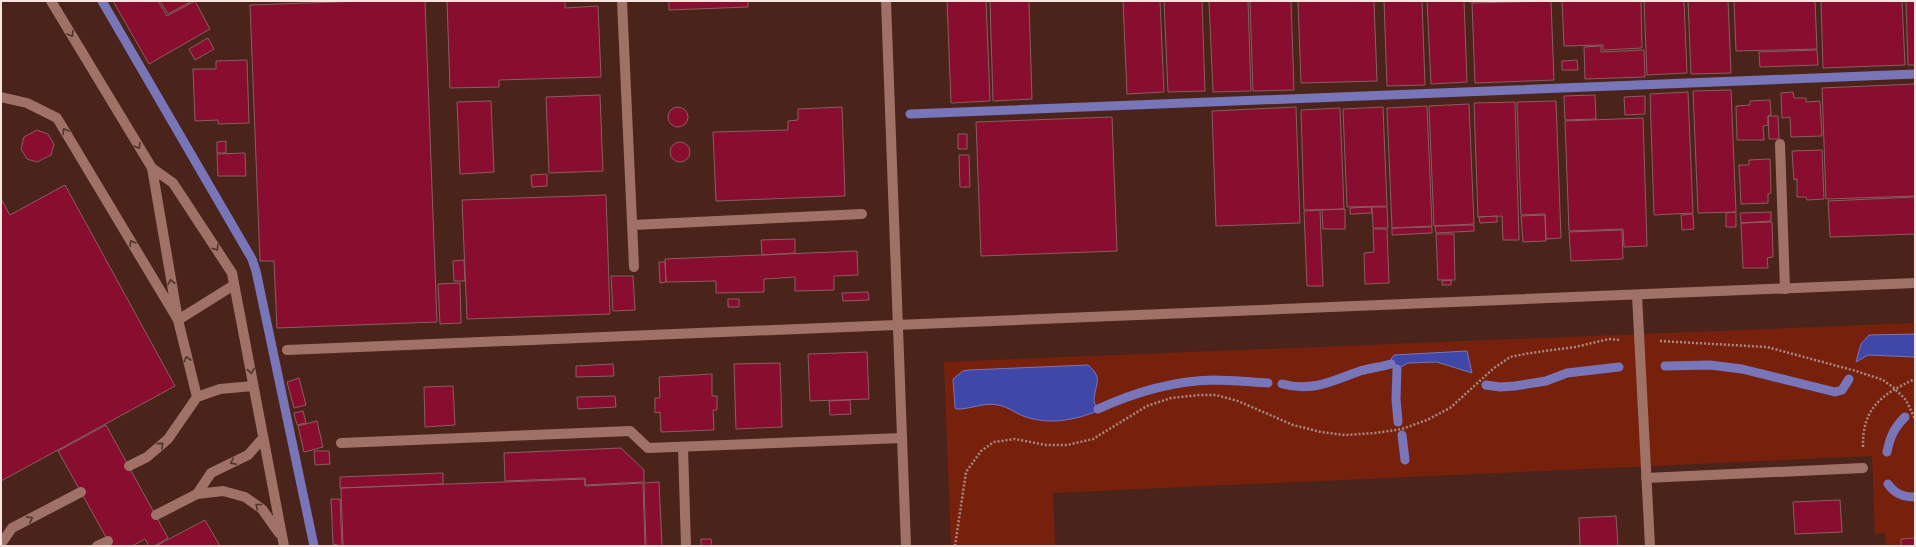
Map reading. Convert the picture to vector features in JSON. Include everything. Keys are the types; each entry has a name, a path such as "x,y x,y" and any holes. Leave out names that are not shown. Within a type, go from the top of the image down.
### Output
{"street":[{"path":"50,1 152,168 178,320 197,397"},
{"path":"622,1 634,267"},
{"path":"886,1 906,546"},
{"path":"1,97 27,103 57,118 178,320"},
{"path":"1780,144 1785,288"},
{"path":"152,168 173,183 232,273 283,541"},
{"path":"633,225 862,214"},
{"path":"287,350 1915,283"},
{"path":"178,320 234,285"},
{"path":"1638,295 1650,546"},
{"path":"129,466 147,457 168,439 197,397 220,389 253,386"},
{"path":"341,443 630,431 648,448 902,438"},
{"path":"197,494 211,473 248,455 263,438"},
{"path":"683,446 686,546"},
{"path":"1646,478 1864,468"},
{"path":"1,544 12,528 81,492"},
{"path":"156,515 197,494 223,492 245,497 262,509 283,541"},
{"path":"97,546 108,541"}],"path":[{"path":"955,546 966,472 981,451 994,442 1015,439 1046,445 1067,445 1093,439 1147,406 1171,398 1200,395 1216,395 1238,401 1294,425 1321,432 1345,435 1375,434 1402,429 1427,420 1450,408 1494,368 1510,357 1530,353 1575,348 1609,339 1767,347 1856,371 1883,380 1906,400 1915,419"},
{"path":"1864,468 1864,426 1871,410 1881,398 1894,388 1915,379"}],"shaded area":[{"path":"1915,323 1915,546 1886,546 1885,533 1875,534 1872,456 1053,493 1055,546 951,546 944,362"},
{"path":"1915,334 1915,357 1868,355 1856,362 1861,344 1869,335"},
{"path":"1467,351 1472,373 1437,362 1408,363 1397,369 1391,364 1391,359 1394,355"},
{"path":"1088,365 1096,374 1097,378 1094,400 1098,411 1089,414 1071,419 1044,421 1026,417 1006,407 992,404 961,409 956,409 955,407 953,379 963,371"}],"building":[{"path":"113,1 158,1 167,16 195,1 210,29 149,64"},
{"path":"160,1 192,1 168,14"},
{"path":"363,1 425,1 437,322 277,328 274,261 260,261 250,5"},
{"path":"447,1 565,1 565,8 598,6 601,77 499,80 499,87 450,88"},
{"path":"669,1 748,1 748,7 669,10"},
{"path":"947,1 986,1 990,101 951,103"},
{"path":"990,1 1029,1 1032,99 993,101"},
{"path":"1123,1 1160,1 1164,92 1127,94"},
{"path":"1164,1 1202,1 1205,91 1168,92"},
{"path":"1209,1 1248,1 1251,91 1213,92"},
{"path":"1250,1 1291,1 1294,90 1253,91"},
{"path":"1298,1 1374,1 1377,81 1301,83"},
{"path":"1384,1 1422,1 1425,85 1387,86"},
{"path":"1427,1 1464,1 1467,82 1431,84"},
{"path":"1469,1 1505,1 1469,2"},
{"path":"1551,1 1554,80 1475,83 1472,3"},
{"path":"1562,1 1641,1 1642,48 1603,50 1603,45 1564,46"},
{"path":"1644,1 1684,1 1687,73 1647,75"},
{"path":"1688,1 1728,1 1731,73 1691,74"},
{"path":"1734,1 1815,1 1817,49 1736,51"},
{"path":"1821,1 1902,1 1905,65 1823,68"},
{"path":"1906,1 1915,1 1915,65 1908,65"},
{"path":"208,38 214,49 195,60 189,49"},
{"path":"1601,46 1601,52 1644,50 1645,77 1585,79 1584,47"},
{"path":"1817,50 1818,65 1760,67 1759,52"},
{"path":"247,60 249,123 218,124 218,120 195,121 193,69 216,69 216,61"},
{"path":"1577,60 1578,70 1562,70 1562,61"},
{"path":"1915,84 1915,196 1826,199 1822,88"},
{"path":"1731,90 1736,212 1698,213 1693,91"},
{"path":"1688,92 1693,213 1654,215 1650,94"},
{"path":"1793,92 1794,98 1806,98 1806,102 1820,101 1822,136 1791,137 1790,117 1782,118 1781,93"},
{"path":"600,95 603,171 549,173 546,97"},
{"path":"1595,95 1596,119 1565,120 1564,96"},
{"path":"1645,96 1645,114 1625,115 1624,97"},
{"path":"1770,100 1771,115 1768,116 1768,125 1763,126 1764,140 1737,140 1736,106 1750,105 1750,101"},
{"path":"491,101 494,172 460,174 457,102"},
{"path":"1556,101 1561,238 1546,239 1545,214 1521,215 1517,102"},
{"path":"1515,102 1519,240 1503,240 1502,216 1478,217 1474,103"},
{"path":"1469,104 1474,224 1434,226 1429,106"},
{"path":"1427,106 1432,226 1392,228 1387,108"},
{"path":"678,107 685,110 688,117 685,124 678,127 671,124 668,117 671,110"},
{"path":"842,107 845,196 716,201 713,132 788,130 788,121 798,120 798,109"},
{"path":"1296,107 1300,223 1216,226 1212,111"},
{"path":"1383,107 1387,206 1347,207 1343,109"},
{"path":"1340,108 1344,209 1304,210 1301,110"},
{"path":"1768,116 1778,116 1779,139 1769,139"},
{"path":"1112,117 1117,251 981,256 976,122"},
{"path":"1643,118 1647,246 1624,247 1623,229 1569,231 1565,121"},
{"path":"37,130 48,134 54,144 51,155 37,162 27,159 21,149 24,137"},
{"path":"958,134 967,134 967,149 958,149"},
{"path":"226,141 226,153 217,153 217,142"},
{"path":"680,142 687,145 690,152 687,159 680,162 673,159 670,152 673,145"},
{"path":"1822,150 1824,199 1807,200 1806,197 1797,197 1797,179 1794,180 1792,151"},
{"path":"245,153 246,176 218,176 217,154"},
{"path":"959,155 969,155 970,187 960,187"},
{"path":"1770,159 1771,193 1768,194 1768,203 1741,204 1739,165 1749,165 1749,160"},
{"path":"547,174 547,186 532,187 531,175"},
{"path":"65,185 175,386 1,481 1,199 10,215"},
{"path":"606,195 610,314 467,319 462,200"},
{"path":"1915,197 1915,234 1830,237 1828,201"},
{"path":"1371,207 1372,213 1350,214 1350,208"},
{"path":"1372,207 1387,207 1388,228 1373,228"},
{"path":"1345,209 1345,229 1323,229 1322,210"},
{"path":"1320,210 1323,286 1307,286 1304,211"},
{"path":"1736,212 1736,227 1726,227 1726,213"},
{"path":"1771,212 1771,221 1741,223 1740,213"},
{"path":"1693,214 1694,229 1682,230 1681,215"},
{"path":"1545,215 1546,241 1523,242 1521,216"},
{"path":"1497,216 1497,222 1480,223 1479,217"},
{"path":"1772,222 1773,257 1767,258 1768,268 1743,268 1741,223"},
{"path":"1474,225 1474,231 1436,233 1435,226"},
{"path":"1432,227 1432,233 1392,235 1392,228"},
{"path":"1373,229 1387,229 1389,283 1365,284 1364,253 1374,252"},
{"path":"1622,230 1623,259 1571,261 1569,232"},
{"path":"1436,234 1454,234 1455,280 1438,280"},
{"path":"795,239 795,253 762,255 761,240"},
{"path":"857,251 858,275 834,276 834,290 795,291 795,277 764,279 764,292 716,293 716,281 666,282 665,259"},
{"path":"464,260 465,281 454,281 453,261"},
{"path":"659,262 665,262 666,282 660,283"},
{"path":"611,276 633,276 635,310 613,311"},
{"path":"1451,280 1451,285 1442,285 1442,281"},
{"path":"460,283 461,323 440,324 438,284"},
{"path":"868,292 869,300 843,301 842,293"},
{"path":"728,299 739,299 739,307 728,307"},
{"path":"867,352 869,399 810,401 808,354"},
{"path":"780,363 782,427 736,429 734,364"},
{"path":"613,364 614,376 576,377 576,366"},
{"path":"712,374 712,396 717,396 717,410 713,410 714,430 661,432 660,412 655,413 655,398 660,398 659,377"},
{"path":"299,378 306,405 294,408 287,382"},
{"path":"453,386 455,425 425,427 424,387"},
{"path":"615,396 616,407 578,409 577,397"},
{"path":"850,400 851,414 830,415 829,401"},
{"path":"303,411 306,423 297,425 294,413"},
{"path":"317,421 323,447 304,452 298,426"},
{"path":"106,425 168,538 154,546 149,546 145,539 132,546 111,546 58,451"},
{"path":"621,448 644,470 644,482 585,485 585,478 505,481 504,453"},
{"path":"314,451 329,451 330,464 315,465"},
{"path":"443,473 443,484 340,488 340,477"},
{"path":"585,479 585,486 643,483 645,546 343,546 341,488"},
{"path":"659,482 662,546 646,546 644,483"},
{"path":"331,499 340,499 342,546 333,544"},
{"path":"1840,500 1842,532 1795,534 1793,502"},
{"path":"1616,516 1618,546 1580,546 1579,518"},
{"path":"205,520 220,546 156,546"},
{"path":"1915,538 1915,546 1901,546 1901,539"},
{"path":"701,539 711,539 712,546 701,546"}],"waterway":[{"path":"102,1 252,259 256,271 314,546"},
{"path":"910,114 1915,74"},
{"path":"1282,384 1303,387 1313,386 1331,382 1360,371 1391,364"},
{"path":"1665,366 1710,365 1742,369 1835,392 1842,390 1849,379"},
{"path":"1486,385 1500,387 1515,386 1546,381 1567,373 1619,367"},
{"path":"1397,369 1396,399 1398,422"},
{"path":"1098,409 1126,397 1169,385 1213,380 1268,383"},
{"path":"1887,452 1893,433 1905,417"},
{"path":"1402,435 1405,460"},
{"path":"1888,484 1893,490 1900,494 1915,497"}]}
